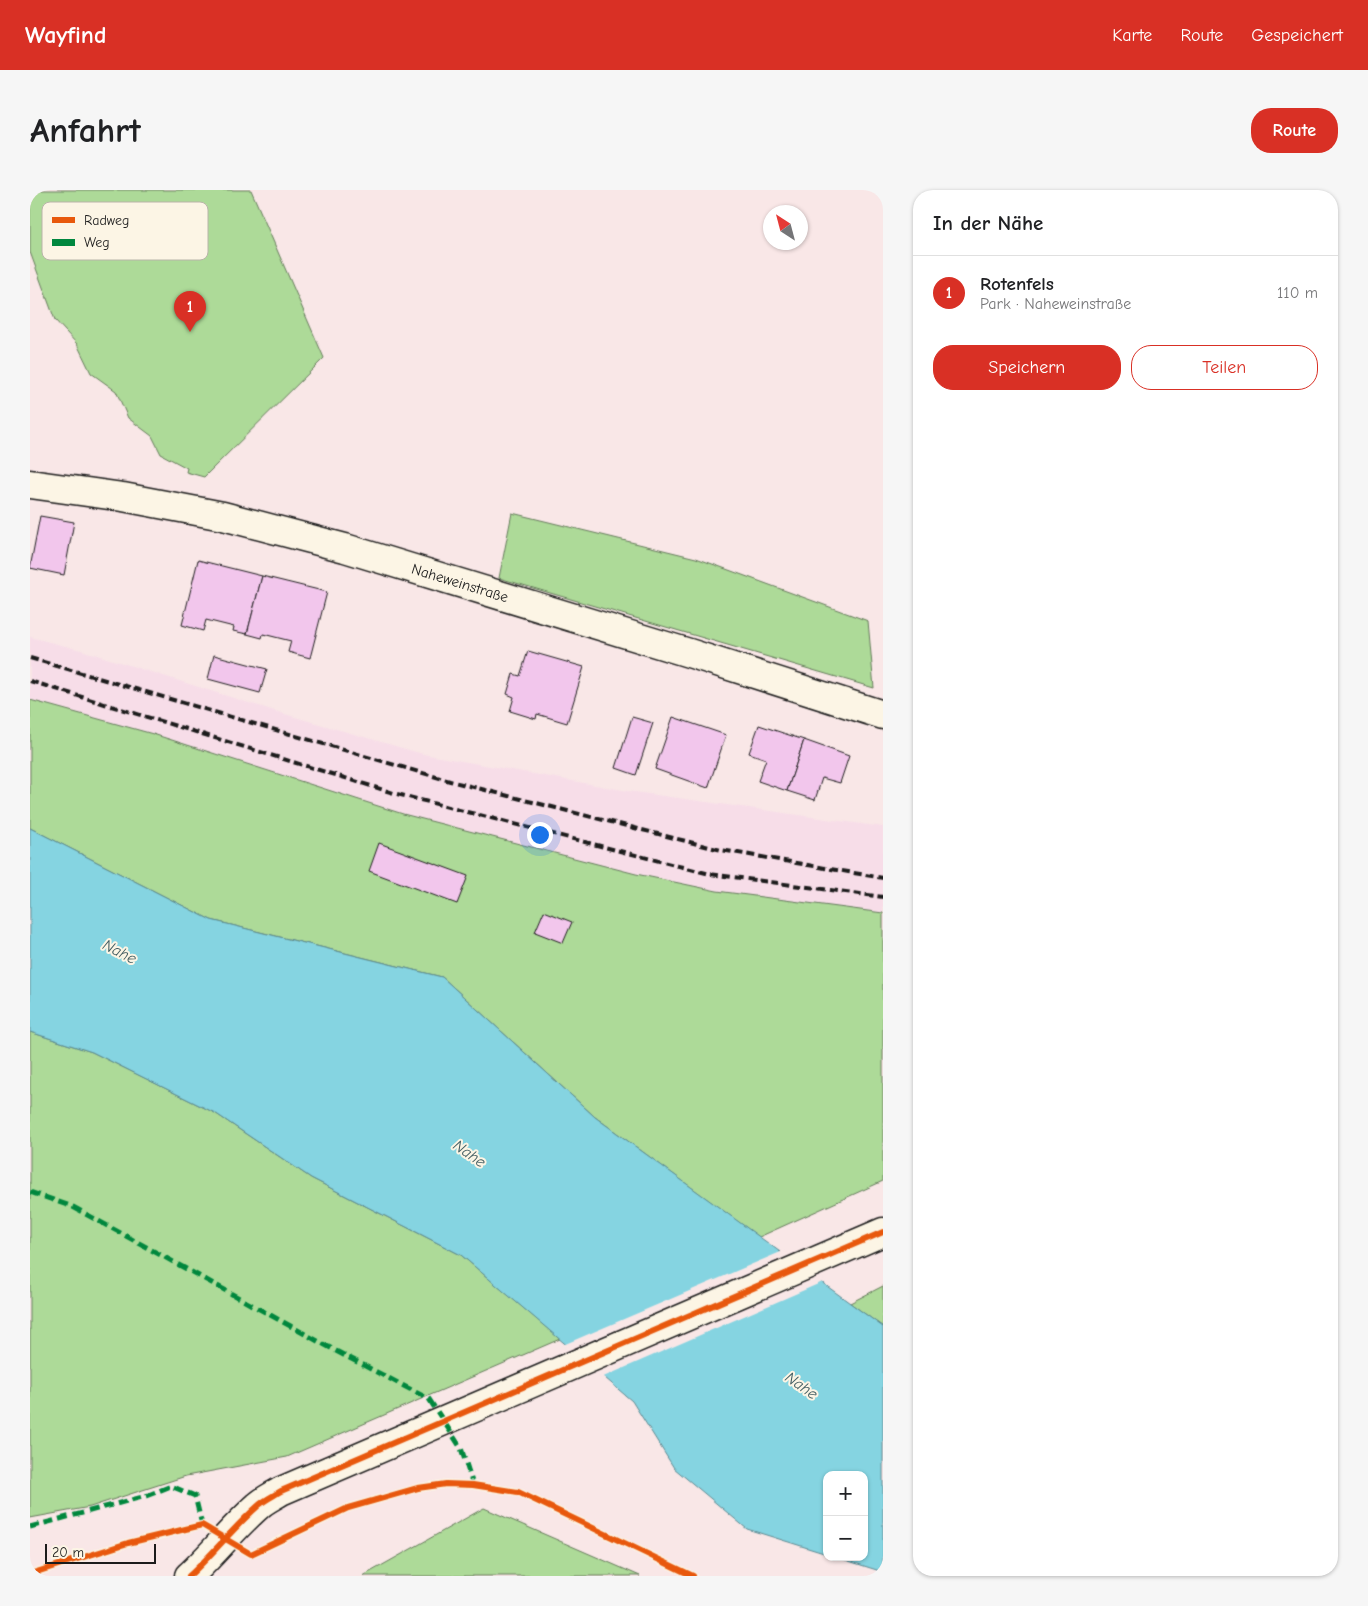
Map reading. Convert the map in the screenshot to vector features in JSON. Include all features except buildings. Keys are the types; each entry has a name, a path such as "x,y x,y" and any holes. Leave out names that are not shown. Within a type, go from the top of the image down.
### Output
{"main road":[{"name":"Naheweinstraße","path":"30,484 123,497 223,516 345,548 680,650 883,715"},
{"path":"189,1576 207,1560 259,1504 281,1491 883,1232"}],"shaded area":[{"path":"30,637 81,650 281,713 423,754 628,791 883,827 883,913 717,891 636,874 403,814 153,734 30,700"}],"green space":[{"path":"30,190 251,190 324,358 204,477 186,472 187,468 161,454 152,436 128,418 116,391 91,373 77,344 55,320 30,252"},
{"path":"512,513 696,558 868,621 874,688 499,578"},
{"path":"30,700 153,734 403,814 636,874 717,891 883,913 883,1181 759,1237 595,1117 442,977 211,920 30,828"},
{"path":"30,1032 92,1052 215,1113 311,1178 461,1255 560,1339 287,1457 186,1476 90,1507 30,1518"},
{"path":"883,1286 883,1327 850,1303"},
{"path":"484,1508 640,1576 363,1576"}],"water":[{"name":"Nahe","path":"30,828 211,920 442,977 595,1117 883,1327 883,1572 849,1561 868,1561 868,1471 823,1471 823,1553 747,1529 674,1468 632,1401 461,1255 311,1178 215,1113 92,1052 30,1032"}],"pier":[{"path":"783,1251 825,1281 601,1378 563,1345"}],"railway":[{"path":"30,658 450,781 721,850 883,878"},
{"path":"30,681 397,794 710,874 883,897"}],"marked path":[{"path":"30,1192 73,1207 336,1351 429,1399 461,1448 473,1485"},
{"path":"30,1527 146,1496 171,1486 195,1496 202,1525"}],"cycle path":[{"path":"189,1576 249,1514 263,1502 281,1491 883,1232"},
{"path":"30,1574 128,1543 202,1525 251,1554 348,1508 418,1488 446,1484 473,1485 518,1492 693,1576"}],"place":[{"name":"Rotenfels","path":"190,332"}]}
